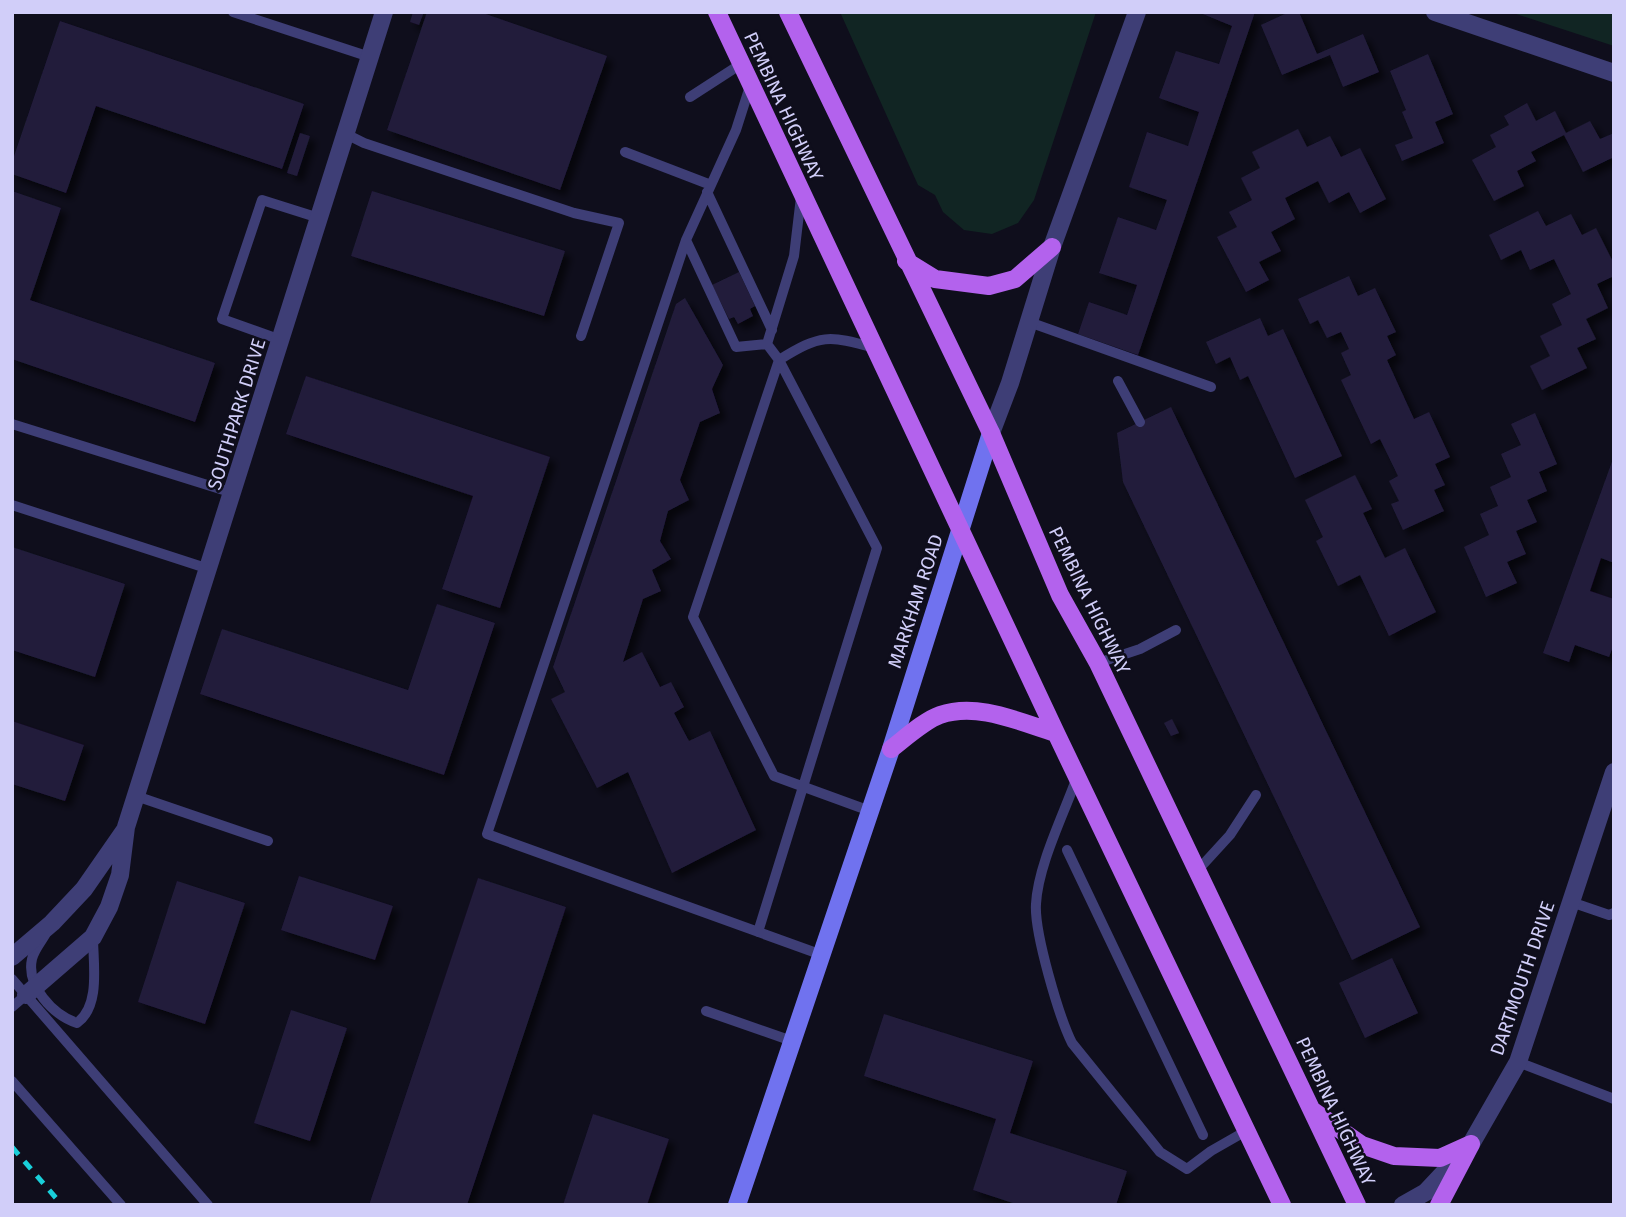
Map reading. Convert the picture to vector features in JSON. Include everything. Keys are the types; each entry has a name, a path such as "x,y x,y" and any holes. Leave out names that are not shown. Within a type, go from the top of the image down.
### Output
{"main road":[{"name":"PEMBINA HIGHWAY","path":"717,12 1056,733 1282,1205"},
{"name":"PEMBINA HIGHWAY","path":"788,12 991,433 1060,595 1098,663 1357,1205"},
{"path":"906,261 935,279 989,286 1015,279 1052,247"},
{"path":"891,749 938,715 972,710 993,713 1056,733"},
{"path":"1312,1109 1362,1145 1394,1156 1440,1158 1471,1144"},
{"path":"1438,1205 1471,1144"}],"street":[{"name":"SOUTHPARK DRIVE","path":"31,991 93,937 109,907 120,875 127,827 136,796 384,12"},
{"name":"MARKHAM ROAD","path":"737,1205 891,749 1052,247 1137,12"},
{"path":"1434,12 1614,73"},
{"name":"DARTMOUTH DRIVE","path":"1403,1205 1426,1192 1471,1144 1518,1062 1614,772"},
{"name":"SOUTHPARK DRIVE","path":"12,957 52,923 84,889 127,827"}],"lane":[{"path":"233,12 370,57"},
{"path":"690,97 741,64"},
{"path":"751,83 736,130 686,240 487,834 822,955"},
{"path":"346,134 364,144 574,213 619,223 581,337"},
{"path":"625,152 709,188 772,330"},
{"path":"767,344 794,256 802,194"},
{"path":"281,340 222,319 262,200 319,218"},
{"path":"686,240 736,347 767,344"},
{"path":"1029,321 1211,387"},
{"path":"870,811 774,776 693,617 779,360 798,348 826,337 876,348"},
{"path":"758,932 877,548 779,360 767,344"},
{"path":"1118,381 1140,422"},
{"path":"12,424 233,493"},
{"path":"12,505 209,569"},
{"path":"1098,663 1140,649 1176,630"},
{"path":"1077,777 1045,859 1036,905 1042,945 1063,1024 1072,1043 1160,1152 1172,1161 1187,1168 1245,1131"},
{"path":"1198,870 1230,835 1256,795"},
{"path":"136,796 268,841"},
{"path":"1067,850 1203,1135"},
{"path":"1571,902 1612,917"},
{"path":"52,923 32,956 31,991 208,1205"},
{"path":"12,979 66,1019 77,1023 86,1017 93,995 93,937"},
{"name":"SOUTHPARK DRIVE","path":"12,1007 31,991"},
{"path":"706,1011 792,1041"},
{"path":"1518,1062 1614,1099"},
{"path":"12,1081 121,1205"}],"green space":[{"path":"840,12 1096,12 1034,200 1018,223 992,234 964,230 943,212 935,195 918,185"},
{"path":"1510,12 1614,12 1614,46"}],"building":[{"path":"413,12 424,12 419,25 410,22"},
{"path":"427,12 480,12 607,56 560,190 387,130"},
{"path":"1198,12 1255,12 1138,355 1078,334 1089,302 1127,315 1137,285 1099,273 1118,217 1156,230 1167,200 1129,187 1147,132 1188,146 1199,112 1159,98 1176,51 1219,64 1232,26"},
{"path":"1289,12 1299,12 1317,54 1363,34 1379,72 1343,87 1330,55 1282,75 1261,25"},
{"path":"60,21 304,104 282,169 96,106 66,193 12,174 12,162"},
{"path":"1428,54 1453,114 1435,122 1444,143 1402,161 1395,145 1413,138 1402,112 1406,110 1390,71"},
{"path":"1527,103 1536,121 1555,111 1566,133 1590,121 1600,139 1614,133 1614,157 1583,172 1564,135 1531,152 1536,161 1517,171 1524,186 1494,201 1472,160 1496,147 1490,135 1509,125 1504,116"},
{"path":"1298,129 1307,147 1330,136 1341,157 1360,148 1386,199 1360,213 1349,192 1329,203 1318,181 1285,198 1295,219 1271,232 1281,251 1259,262 1269,280 1246,292 1217,237 1237,227 1229,212 1252,200 1241,178 1260,168 1252,152"},
{"path":"300,133 310,136 297,176 287,173"},
{"path":"12,191 61,208 30,300 215,363 195,422 12,359"},
{"path":"372,191 565,251 544,316 351,256"},
{"path":"1538,211 1546,226 1571,214 1582,235 1596,228 1614,264 1614,276 1597,284 1608,308 1586,319 1596,339 1577,348 1587,368 1542,390 1530,366 1550,356 1540,336 1562,325 1552,304 1571,294 1554,259 1530,270 1521,250 1501,260 1489,235"},
{"path":"739,272 755,306 750,309 753,316 738,324 734,317 729,319 712,285"},
{"path":"1349,276 1358,296 1375,288 1396,332 1387,336 1396,355 1387,360 1414,419 1429,412 1450,457 1435,464 1445,485 1434,490 1444,511 1403,530 1391,504 1399,501 1389,481 1398,476 1380,439 1371,444 1341,380 1351,375 1341,353 1349,349 1341,332 1327,338 1318,320 1310,324 1298,299"},
{"path":"685,298 723,365 712,389 720,413 700,422 680,480 689,500 668,511 660,541 671,559 652,570 661,591 643,599 623,662 642,652 660,687 671,682 684,707 674,713 689,741 710,731 756,830 672,873 628,772 597,788 551,699 565,692 553,667 676,304"},
{"path":"1260,318 1268,336 1283,329 1342,456 1295,478 1248,376 1240,380 1230,357 1216,364 1206,342"},
{"path":"306,376 550,457 500,608 442,589 473,496 286,434"},
{"path":"1171,407 1420,927 1352,960 1123,482 1117,433"},
{"path":"1535,413 1557,464 1539,472 1547,491 1527,500 1537,522 1516,531 1526,554 1507,562 1517,583 1486,597 1464,547 1489,535 1480,514 1498,506 1490,487 1511,477 1501,454 1521,445 1511,424"},
{"path":"1614,456 1614,563 1601,558 1590,591 1614,599 1614,644 1609,657 1575,645 1569,662 1543,653"},
{"path":"1355,475 1372,509 1363,513 1385,558 1405,548 1436,612 1389,636 1360,575 1338,586 1316,541 1323,537 1305,500"},
{"path":"12,547 125,584 95,677 12,650"},
{"path":"437,604 495,623 444,775 200,694 222,629 408,690"},
{"path":"1172,719 1179,733 1171,736 1164,723"},
{"path":"12,721 84,745 65,801 12,784"},
{"path":"299,876 393,906 375,960 281,930"},
{"path":"478,878 566,907 467,1205 369,1205"},
{"path":"177,881 245,903 205,1024 138,1002"},
{"path":"1392,958 1418,1013 1365,1038 1339,983"},
{"path":"291,1010 347,1028 310,1141 254,1123"},
{"path":"884,1014 1033,1061 1010,1133 1127,1171 1116,1205 1019,1205 973,1190 996,1119 864,1076"},
{"path":"593,1114 669,1139 647,1205 563,1205"}],"railway":[{"path":"12,1147 62,1205"}]}
